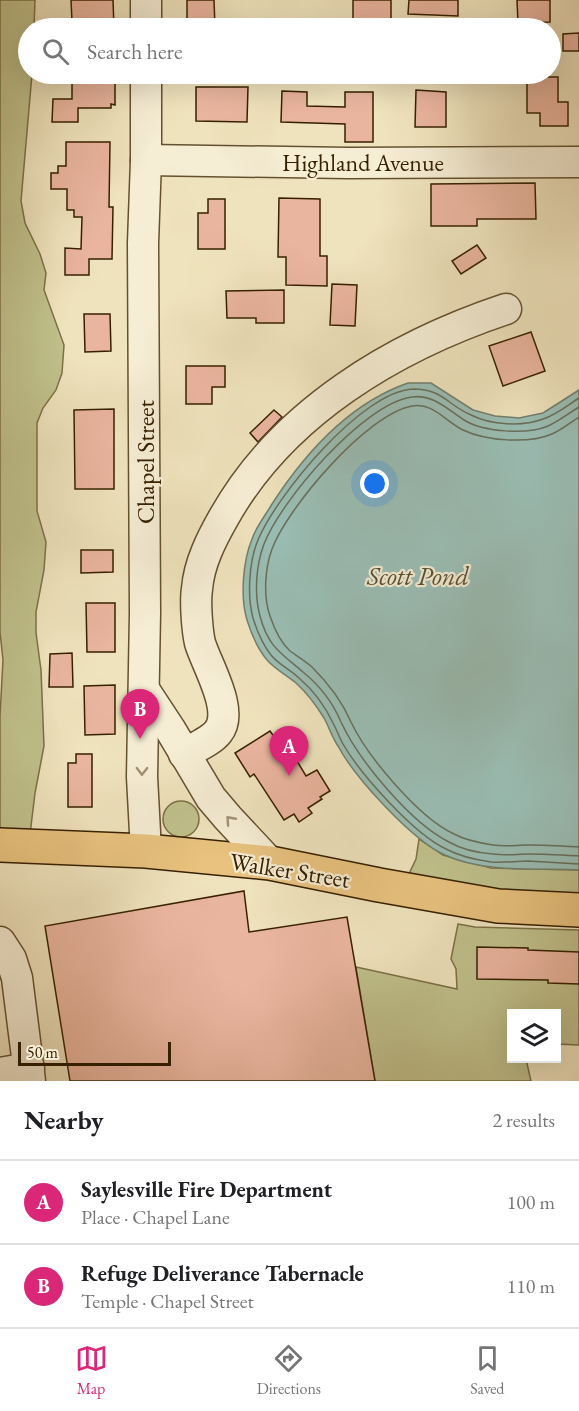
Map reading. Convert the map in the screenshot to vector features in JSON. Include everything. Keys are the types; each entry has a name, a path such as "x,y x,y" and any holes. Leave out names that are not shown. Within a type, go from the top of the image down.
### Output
{"main road":[{"name":"Walker Street","path":"0,845 146,851 270,863 498,906 579,910"}],"street":[{"path":"146,0 146,18"},
{"name":"Chapel Street","path":"146,84 143,243 145,691 142,777 146,851"},
{"name":"Highland Avenue","path":"146,160 348,163 579,162"},
{"path":"184,754 217,734 224,723 225,709 200,640 197,589 204,560 214,535 239,491 277,444 328,400 380,364 465,322 506,309"},
{"path":"145,691 211,798 270,863"},
{"path":"0,942 11,958 17,978 19,1007 30,1075 0,1073"}],"green space":[{"path":"0,0 35,0 34,18 18,18 18,84 31,84 21,201 25,223 40,254 46,273 44,290 64,345 62,373 56,390 43,408 37,423 37,511 46,542 44,570 36,612 44,746 35,793 28,851 0,850 0,716 3,660 0,632"},
{"path":"181,801 194,806 199,819 194,832 181,837 168,832 163,819 168,806"},
{"path":"419,839 443,855 491,868 579,870 579,917 399,895 416,859"},
{"path":"458,924 475,927 579,930 579,1045 561,1044 561,1009 507,1009 507,1063 527,1063 531,1081 375,1081 356,967 457,989 456,969 451,959"}],"water":[{"name":"Scott Pond","path":"408,383 431,383 473,410 495,416 519,418 543,413 579,390 579,870 476,865 445,855 417,837 357,775 315,704 296,683 267,660 249,625 243,590 246,558 258,526 272,504 299,466 331,432 367,403"}],"building":[{"path":"71,0 113,0 114,18 72,18"},
{"path":"187,0 214,0 215,18 187,18"},
{"path":"353,0 391,0 391,18 353,18"},
{"path":"409,0 458,0 458,16 408,14"},
{"path":"517,0 550,0 550,18 518,18"},
{"path":"579,33 579,51 563,51 563,34"},
{"path":"72,84 115,84 115,105 111,104 111,108 78,108 78,122 52,122 53,99 72,99"},
{"path":"527,84 558,84 558,102 568,102 568,126 540,126 540,113 527,113"},
{"path":"196,87 248,87 247,122 196,121"},
{"path":"416,90 446,92 446,127 415,127"},
{"path":"282,91 307,92 307,106 345,107 345,92 373,92 373,142 345,142 345,124 281,122"},
{"path":"66,142 110,142 109,207 113,207 112,259 89,259 89,275 65,275 65,248 81,249 82,217 74,217 74,210 67,210 67,189 51,189 51,173 58,173 58,166 66,166"},
{"path":"535,183 536,219 477,219 477,226 431,226 431,184"},
{"path":"279,198 320,199 320,256 327,256 327,286 286,285 286,257 278,257"},
{"path":"208,199 225,199 225,249 198,249 198,213 208,213"},
{"path":"477,245 486,258 461,274 452,261"},
{"path":"332,284 357,285 355,326 330,325"},
{"path":"284,290 284,323 256,323 256,318 227,318 226,291"},
{"path":"84,314 110,314 111,351 85,352"},
{"path":"531,332 545,371 503,386 489,346"},
{"path":"186,366 225,366 225,387 212,387 212,404 186,404"},
{"path":"114,409 114,489 75,489 74,410"},
{"path":"274,410 282,417 258,442 250,433"},
{"path":"81,550 113,550 113,572 81,573"},
{"path":"86,603 115,603 115,652 87,652"},
{"path":"72,653 73,687 49,687 50,654"},
{"path":"115,685 115,734 85,735 84,686"},
{"path":"270,731 286,754 291,751 306,776 317,770 330,791 308,808 312,813 299,822 294,814 284,820 254,774 250,777 235,753"},
{"path":"76,754 92,754 92,807 68,807 68,763 76,763"},
{"path":"244,891 249,932 347,917 375,1081 70,1081 45,926"},
{"path":"477,947 579,952 579,984 548,983 548,980 477,979"}],"place":[{"name":"Refuge Deliverance Tabernacle","path":"140,739"},
{"name":"Saylesville Fire Department","path":"289,776"}]}
